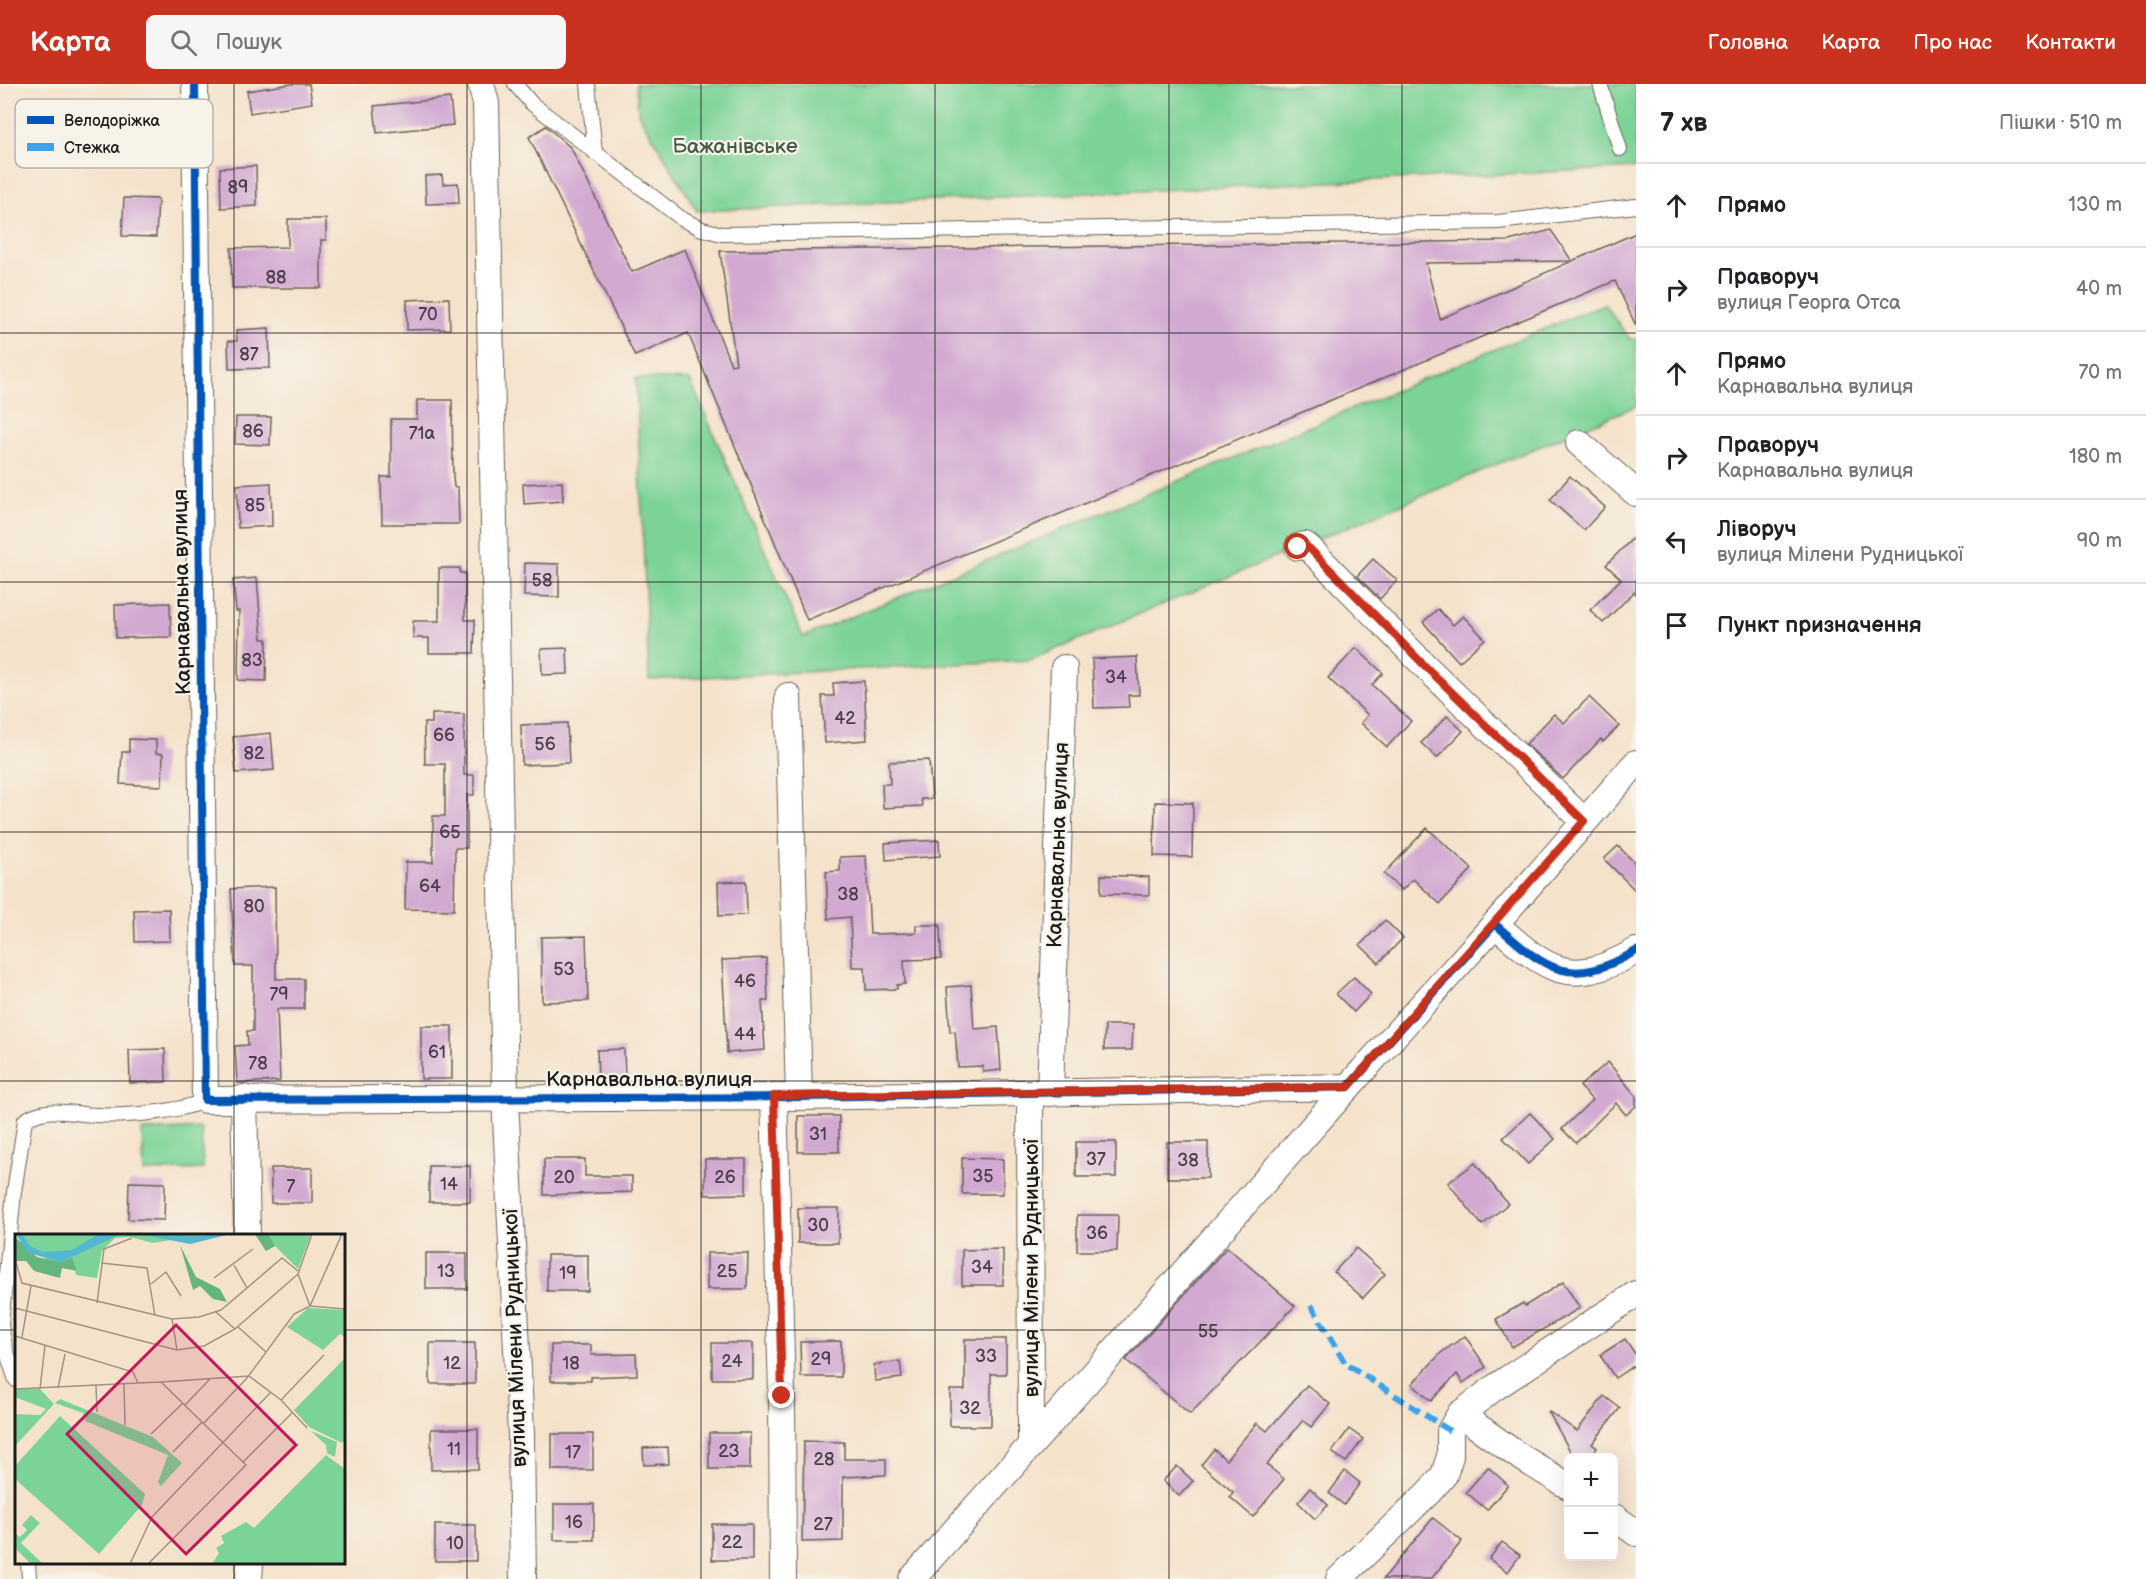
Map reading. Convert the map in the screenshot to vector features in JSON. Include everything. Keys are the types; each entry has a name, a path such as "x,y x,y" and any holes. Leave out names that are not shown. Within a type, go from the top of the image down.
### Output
{"street":[{"name":"Карнавальна вулиця","path":"195,84 195,99"},
{"path":"481,84 486,103 505,1097"},
{"name":"Карнавальна вулиця","path":"196,168 205,1100 786,1097 1348,1087"},
{"path":"1579,443 1636,493"},
{"path":"1298,547 1305,545 1310,549 1424,665 1584,821"},
{"name":"Карнавальна вулиця","path":"1040,1093 1064,668"},
{"path":"783,1579 782,1396 788,696"},
{"path":"912,1579 1636,763"},
{"path":"1495,924 1545,966 1564,971 1589,971 1613,965 1636,951"},
{"name":"вулиця Мілени Рудницької","path":"1031,1443 1040,1093"},
{"name":"вулиця Мілени Рудницької","path":"505,1097 521,1434 523,1579"},
{"path":"244,1098 247,1234"},
{"path":"1339,1579 1444,1475 1450,1456 1450,1431 1460,1414 1494,1388 1636,1294"},
{"path":"1460,1414 1516,1454 1564,1483"},
{"path":"1618,1520 1636,1533"},
{"path":"249,1579 250,1564"}],"lane":[{"path":"515,84 531,103 682,219 702,230 722,234 1498,222 1636,206"},
{"path":"588,84 595,153"},
{"path":"1600,84 1620,148"},
{"path":"15,1377 6,1350 2,1325 14,1192 25,1120 35,1114 66,1110 97,1116 181,1109 205,1100"},
{"path":"28,1564 30,1579"}],"green space":[{"name":"Бажанівське","path":"636,84 1636,84 1636,168 697,211 638,113"},
{"path":"1604,304 1630,339 1636,339 1636,406 1030,660 649,680 636,378 690,380 803,637"},
{"path":"201,1128 203,1169 144,1172 142,1131"}],"building":[{"path":"291,84 309,84 312,103 250,113 247,91"},
{"path":"450,98 453,125 377,133 374,106"},
{"path":"546,126 571,148 632,272 685,249 731,365 736,364 720,251 1509,241 1551,230 1572,261 1426,263 1440,319 1636,233 1636,326 1615,281 807,620 688,333 635,356 529,137"},
{"path":"256,166 257,206 221,208 220,168"},
{"path":"442,175 443,184 458,183 459,203 426,204 425,176"},
{"path":"124,198 158,199 156,237 122,236"},
{"path":"288,219 326,219 326,240 321,240 321,288 232,288 231,248 288,247"},
{"path":"449,298 450,329 407,330 407,300"},
{"path":"269,328 270,368 229,369 228,341 237,341 236,330"},
{"path":"417,400 452,400 453,476 454,487 458,487 459,524 382,524 381,477 391,477 391,419 417,419"},
{"path":"236,417 271,417 270,445 235,444"},
{"path":"1570,476 1605,507 1584,530 1550,500"},
{"path":"562,482 563,501 524,504 523,484"},
{"path":"271,483 272,526 238,528 237,485"},
{"path":"1636,535 1636,594 1634,592 1603,623 1590,610 1621,579 1606,565"},
{"path":"1373,559 1397,580 1380,599 1357,576"},
{"path":"525,563 559,564 559,597 524,596"},
{"path":"439,568 460,568 460,573 465,573 465,620 475,620 474,653 429,653 429,638 413,638 413,621 439,621"},
{"path":"257,578 262,639 267,639 266,681 238,680 239,611 236,611 233,580"},
{"path":"170,603 171,637 116,638 115,605"},
{"path":"1438,609 1453,625 1463,616 1485,639 1459,662 1423,622"},
{"path":"567,648 568,674 542,675 541,649"},
{"path":"1356,648 1383,673 1372,685 1411,721 1387,747 1361,723 1368,715 1328,678"},
{"path":"1137,657 1139,695 1128,695 1129,707 1094,708 1092,659"},
{"path":"864,681 867,740 825,743 822,696 834,696 833,683"},
{"path":"1589,697 1619,726 1603,742 1601,739 1563,779 1526,744 1554,714 1564,723"},
{"path":"432,714 464,714 464,775 474,775 474,795 467,795 467,848 455,848 454,910 405,909 406,862 433,862 433,816 445,816 445,764 425,764 424,723 432,723"},
{"path":"1447,716 1463,731 1437,758 1421,743"},
{"path":"567,723 569,763 522,765 521,725"},
{"path":"271,733 274,770 236,773 233,737"},
{"path":"129,739 156,740 156,753 163,754 162,786 120,784 122,752 129,752"},
{"path":"929,760 932,799 921,799 922,806 883,808 882,784 890,784 889,762"},
{"path":"1155,802 1193,803 1192,857 1154,856"},
{"path":"1427,828 1472,869 1440,904 1413,879 1402,890 1384,874"},
{"path":"939,840 940,856 886,860 885,843"},
{"path":"1618,846 1636,864 1636,891 1604,859"},
{"path":"866,856 870,934 916,933 916,925 940,925 941,959 904,960 905,984 897,985 897,989 866,990 865,967 852,967 850,917 828,919 826,872 840,871 840,857"},
{"path":"1101,875 1149,877 1149,895 1101,894"},
{"path":"746,881 747,915 719,916 718,882"},
{"path":"275,887 276,979 304,979 304,1009 277,1009 280,1081 237,1083 235,1046 248,1045 247,1031 253,1031 253,966 235,966 231,889"},
{"path":"169,909 170,941 135,942 134,910"},
{"path":"1385,920 1403,938 1379,963 1360,945"},
{"path":"586,936 588,1001 542,1002 541,937"},
{"path":"766,958 768,1001 762,1001 765,1050 727,1053 722,960"},
{"path":"1354,977 1371,994 1354,1012 1336,994"},
{"path":"971,985 974,1029 998,1027 1001,1070 983,1072 983,1066 958,1067 955,1031 950,1032 947,987"},
{"path":"1105,1025 1133,1025 1132,1050 1104,1050"},
{"path":"421,1026 452,1026 452,1079 421,1079"},
{"path":"165,1049 166,1082 130,1083 129,1050"},
{"path":"624,1049 625,1077 598,1079 597,1050"},
{"path":"1608,1062 1636,1096 1636,1106 1626,1115 1616,1103 1576,1143 1562,1129 1592,1100 1580,1086"},
{"path":"1530,1113 1555,1139 1528,1164 1503,1138"},
{"path":"798,1116 839,1116 839,1152 798,1152"},
{"path":"1076,1142 1116,1142 1116,1177 1076,1177"},
{"path":"1167,1142 1208,1142 1208,1178 1167,1178"},
{"path":"962,1158 1003,1159 1003,1194 962,1194"},
{"path":"544,1159 585,1159 585,1176 632,1176 632,1192 544,1195"},
{"path":"705,1159 746,1159 746,1194 705,1195"},
{"path":"1475,1163 1508,1204 1482,1225 1448,1183"},
{"path":"429,1166 470,1166 470,1202 429,1202"},
{"path":"271,1168 312,1168 312,1203 271,1203"},
{"path":"129,1182 165,1183 164,1220 128,1219"},
{"path":"798,1208 839,1208 838,1243 798,1243"},
{"path":"1077,1215 1118,1215 1117,1251 1077,1251"},
{"path":"1227,1247 1295,1306 1190,1414 1126,1360"},
{"path":"1356,1248 1385,1274 1363,1298 1334,1272"},
{"path":"1003,1249 1003,1285 962,1285 962,1250"},
{"path":"426,1253 467,1253 467,1289 426,1289"},
{"path":"707,1253 748,1253 747,1289 707,1289"},
{"path":"547,1255 588,1255 588,1291 547,1291"},
{"path":"1563,1282 1580,1308 1512,1347 1496,1319 1523,1303 1525,1306"},
{"path":"1465,1336 1486,1367 1463,1383 1457,1374 1431,1401 1412,1384 1442,1352"},
{"path":"965,1339 1006,1339 1006,1374 991,1374 991,1426 950,1426 950,1390 965,1390"},
{"path":"1625,1339 1636,1355 1636,1364 1615,1378 1600,1355"},
{"path":"841,1341 841,1377 801,1377 800,1342"},
{"path":"430,1343 475,1343 475,1384 430,1384"},
{"path":"712,1343 753,1343 753,1379 712,1379"},
{"path":"551,1345 591,1345 591,1355 636,1354 637,1375 591,1377 591,1381 551,1381"},
{"path":"900,1361 902,1378 875,1381 874,1365"},
{"path":"1307,1385 1330,1404 1311,1427 1303,1420 1267,1465 1284,1479 1253,1517 1230,1497 1233,1492 1201,1465 1214,1449 1226,1460 1257,1423 1267,1431"},
{"path":"1604,1396 1620,1408 1592,1444 1597,1448 1594,1453 1571,1453 1548,1411 1577,1431"},
{"path":"431,1429 478,1429 478,1469 431,1470"},
{"path":"1349,1429 1363,1439 1346,1462 1332,1452"},
{"path":"709,1433 750,1433 750,1469 709,1469"},
{"path":"552,1434 593,1434 593,1470 552,1470"},
{"path":"804,1441 844,1442 844,1459 886,1459 886,1475 843,1477 843,1541 802,1542"},
{"path":"668,1447 669,1464 644,1465 643,1448"},
{"path":"1177,1466 1193,1481 1179,1496 1163,1481"},
{"path":"1488,1467 1508,1485 1487,1510 1466,1492"},
{"path":"1345,1471 1360,1483 1344,1505 1329,1493"},
{"path":"1310,1488 1328,1505 1315,1519 1298,1502"},
{"path":"554,1504 594,1504 594,1540 554,1540"},
{"path":"1433,1518 1462,1541 1431,1579 1383,1579"},
{"path":"712,1524 752,1524 752,1560 712,1560"},
{"path":"435,1525 476,1525 476,1561 435,1561"},
{"path":"1502,1542 1520,1555 1508,1572 1489,1559"}],"marked path":[{"path":"1311,1305 1345,1363 1450,1431"}],"cycle path":[{"path":"195,84 195,99"},
{"path":"196,168 205,1100 799,1097 1348,1087 1495,924 1530,953 1560,969 1576,972 1593,970 1636,951"}],"route":[{"path":"782,1396 774,1096 1348,1087 1584,821 1424,665 1310,549 1305,545 1298,547"}]}
